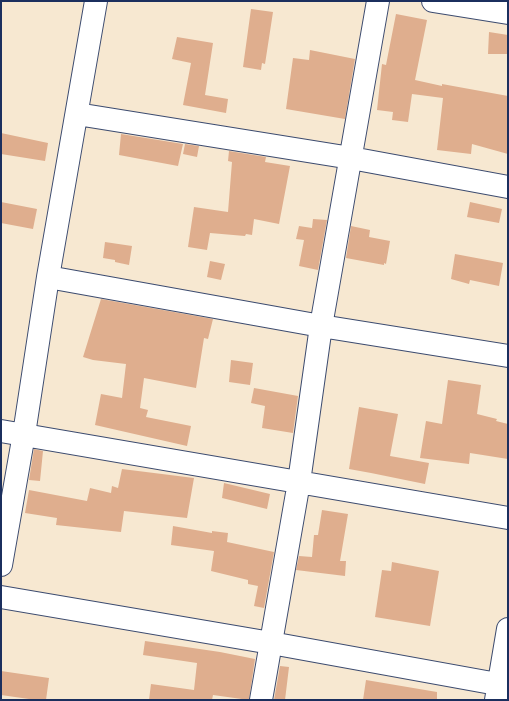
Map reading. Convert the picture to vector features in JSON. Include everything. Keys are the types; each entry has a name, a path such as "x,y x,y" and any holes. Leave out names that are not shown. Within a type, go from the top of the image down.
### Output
{"street":[{"path":"1,565 24,434 48,277 96,1"},
{"path":"261,700 299,482 322,326 378,1"},
{"path":"433,1 508,14"},
{"path":"77,114 351,158 508,187"},
{"path":"48,277 322,326 508,356"},
{"path":"1,431 508,518"},
{"path":"1,597 271,643 501,690 508,630"}],"building":[{"path":"251,9 273,12 265,64 262,63 261,70 243,67"},
{"path":"396,14 427,20 415,80 442,86 442,84 508,96 508,154 472,144 471,154 437,150 443,98 412,94 408,122 392,120 393,112 377,110 382,64 386,65"},
{"path":"489,32 508,35 508,54 488,54"},
{"path":"177,37 213,43 205,95 228,99 226,113 183,105 191,63 172,59"},
{"path":"310,50 355,59 345,119 286,109 293,58 309,60"},
{"path":"1,133 48,143 45,161 1,154"},
{"path":"121,134 183,144 178,166 119,155"},
{"path":"185,144 199,146 197,157 183,154"},
{"path":"229,151 266,157 265,162 290,166 279,224 254,219 252,235 246,234 245,236 210,233 207,250 188,247 194,207 228,212 232,162 228,161"},
{"path":"1,202 37,209 33,229 1,223"},
{"path":"470,202 502,209 499,223 467,217"},
{"path":"313,219 327,220 318,270 299,266 304,240 296,239 299,226 312,228"},
{"path":"351,226 370,230 369,237 390,241 386,264 384,263 384,265 346,258"},
{"path":"105,242 132,246 129,265 103,258"},
{"path":"455,254 503,263 499,286 470,280 469,284 451,279"},
{"path":"210,261 225,264 221,280 207,277"},
{"path":"101,299 213,319 208,339 204,338 196,388 144,378 140,408 148,410 146,417 191,426 187,446 95,425 101,394 122,398 126,364 93,360 83,357"},
{"path":"231,360 253,363 250,385 229,382"},
{"path":"448,380 481,385 477,414 497,419 496,421 508,424 508,459 470,453 469,464 420,458 426,421 442,424"},
{"path":"254,388 298,396 293,433 262,428 265,406 251,403"},
{"path":"359,407 398,414 390,456 429,463 425,484 349,469"},
{"path":"34,449 43,451 40,481 29,480"},
{"path":"122,469 194,478 187,518 124,511 121,532 56,525 57,518 25,513 29,490 87,501 90,488 111,493 112,486 118,488"},
{"path":"224,483 270,494 267,509 222,498"},
{"path":"322,510 348,514 340,561 346,561 345,576 296,570 299,556 312,557 314,535 318,535"},
{"path":"173,526 212,533 212,531 228,533 227,542 274,552 264,608 254,606 258,586 248,584 248,580 211,571 214,551 171,545"},
{"path":"392,562 439,571 430,626 375,617 382,570 391,571"},
{"path":"145,641 220,652 255,659 249,700 213,695 212,700 149,700 151,684 194,690 197,663 143,655"},
{"path":"280,666 289,667 285,700 274,700"},
{"path":"1,671 49,678 46,700 1,695"},
{"path":"366,680 437,692 437,700 363,700"}]}
